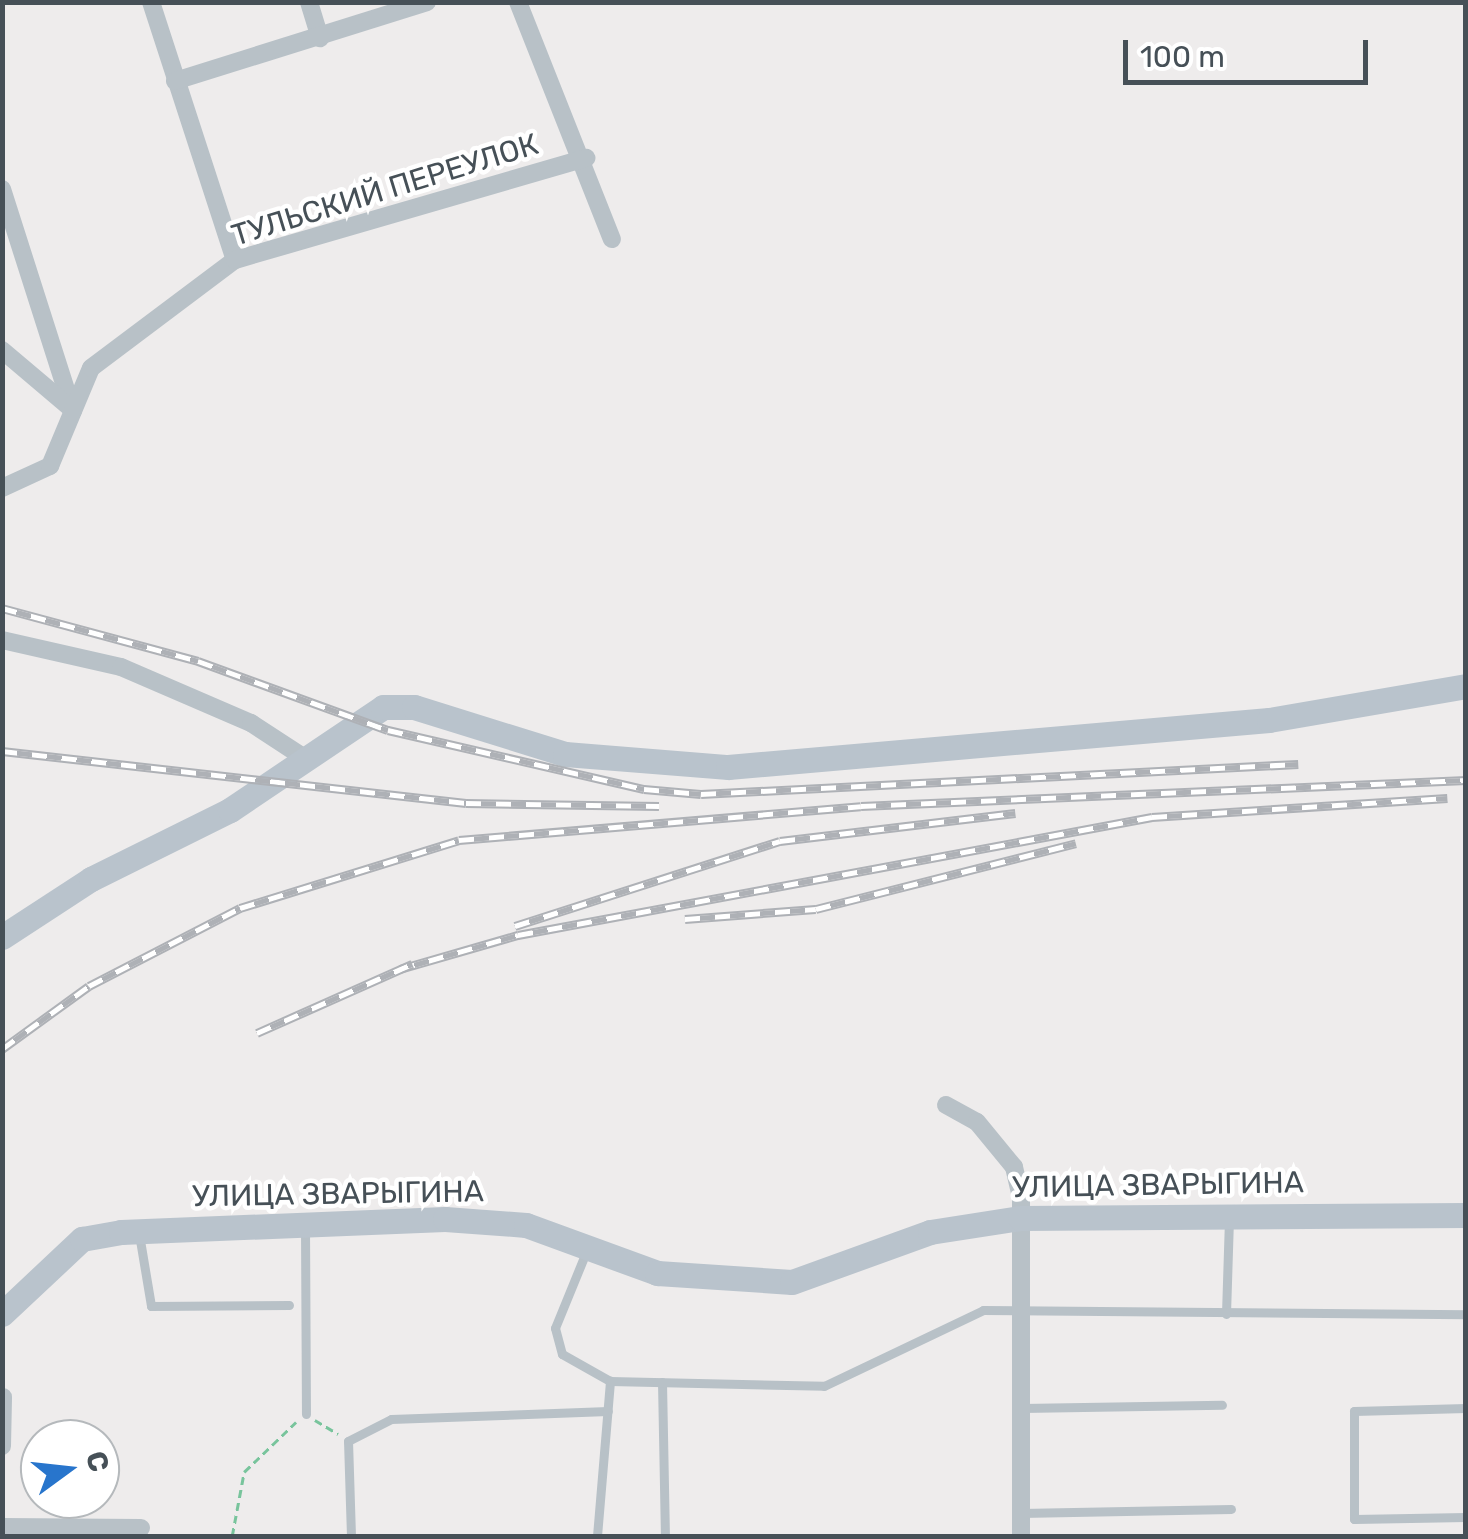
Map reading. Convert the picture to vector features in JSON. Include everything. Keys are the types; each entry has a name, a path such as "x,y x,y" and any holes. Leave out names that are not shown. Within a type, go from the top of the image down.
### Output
{"street":[{"path":"151,2 235,260"},
{"path":"309,2 320,38"},
{"path":"175,81 426,2"},
{"path":"518,2 586,158 612,239"},
{"name":"ТУЛЬСКИЙ ПЕРЕУЛОК","path":"2,488 50,466 91,368 235,260 586,158"},
{"path":"2,188 73,411"},
{"path":"2,350 73,411"},
{"path":"2,640 121,668 251,722 306,759"},
{"path":"2,937 306,759 383,706 414,707 565,754 728,767 1269,720 1466,686"},
{"path":"946,1105 959,1105 1014,1167 1020,1218 1022,1536"},
{"name":"УЛИЦА ЗВАРЫГИНА","path":"2,1314 82,1239 138,1231 305,1225 526,1226 656,1274 792,1282 930,1232 1020,1218 1466,1215"},
{"path":"2,1446 3,1397"},
{"path":"2,1526 142,1528"}],"lane":[{"path":"1226,1314 1229,1214"},
{"path":"305,1225 306,1414"},
{"path":"138,1231 151,1306 289,1305"},
{"path":"588,1250 555,1328 562,1354 610,1381 824,1386 983,1310 1466,1314"},
{"path":"596,1536 610,1381"},
{"path":"662,1382 665,1534"},
{"path":"1020,1408 1222,1405"},
{"path":"1466,1408 1354,1410 1354,1518 1466,1517"},
{"path":"351,1536 348,1440 415,1414 608,1411"},
{"path":"1021,1513 1231,1509"}],"path":[{"path":"232,1536 244,1472 306,1414 348,1440"}],"railway":[{"path":"2,608 198,661 388,730 644,789 701,794 1298,764"},
{"path":"2,751 466,803 659,806"},
{"path":"2,1049 89,986 240,908 459,840 861,806 1466,780"},
{"path":"400,969 518,935 1152,817 1447,798"},
{"path":"515,926 780,841 1015,813"},
{"path":"685,919 816,909 1076,843"},
{"path":"257,1033 412,964"}]}
